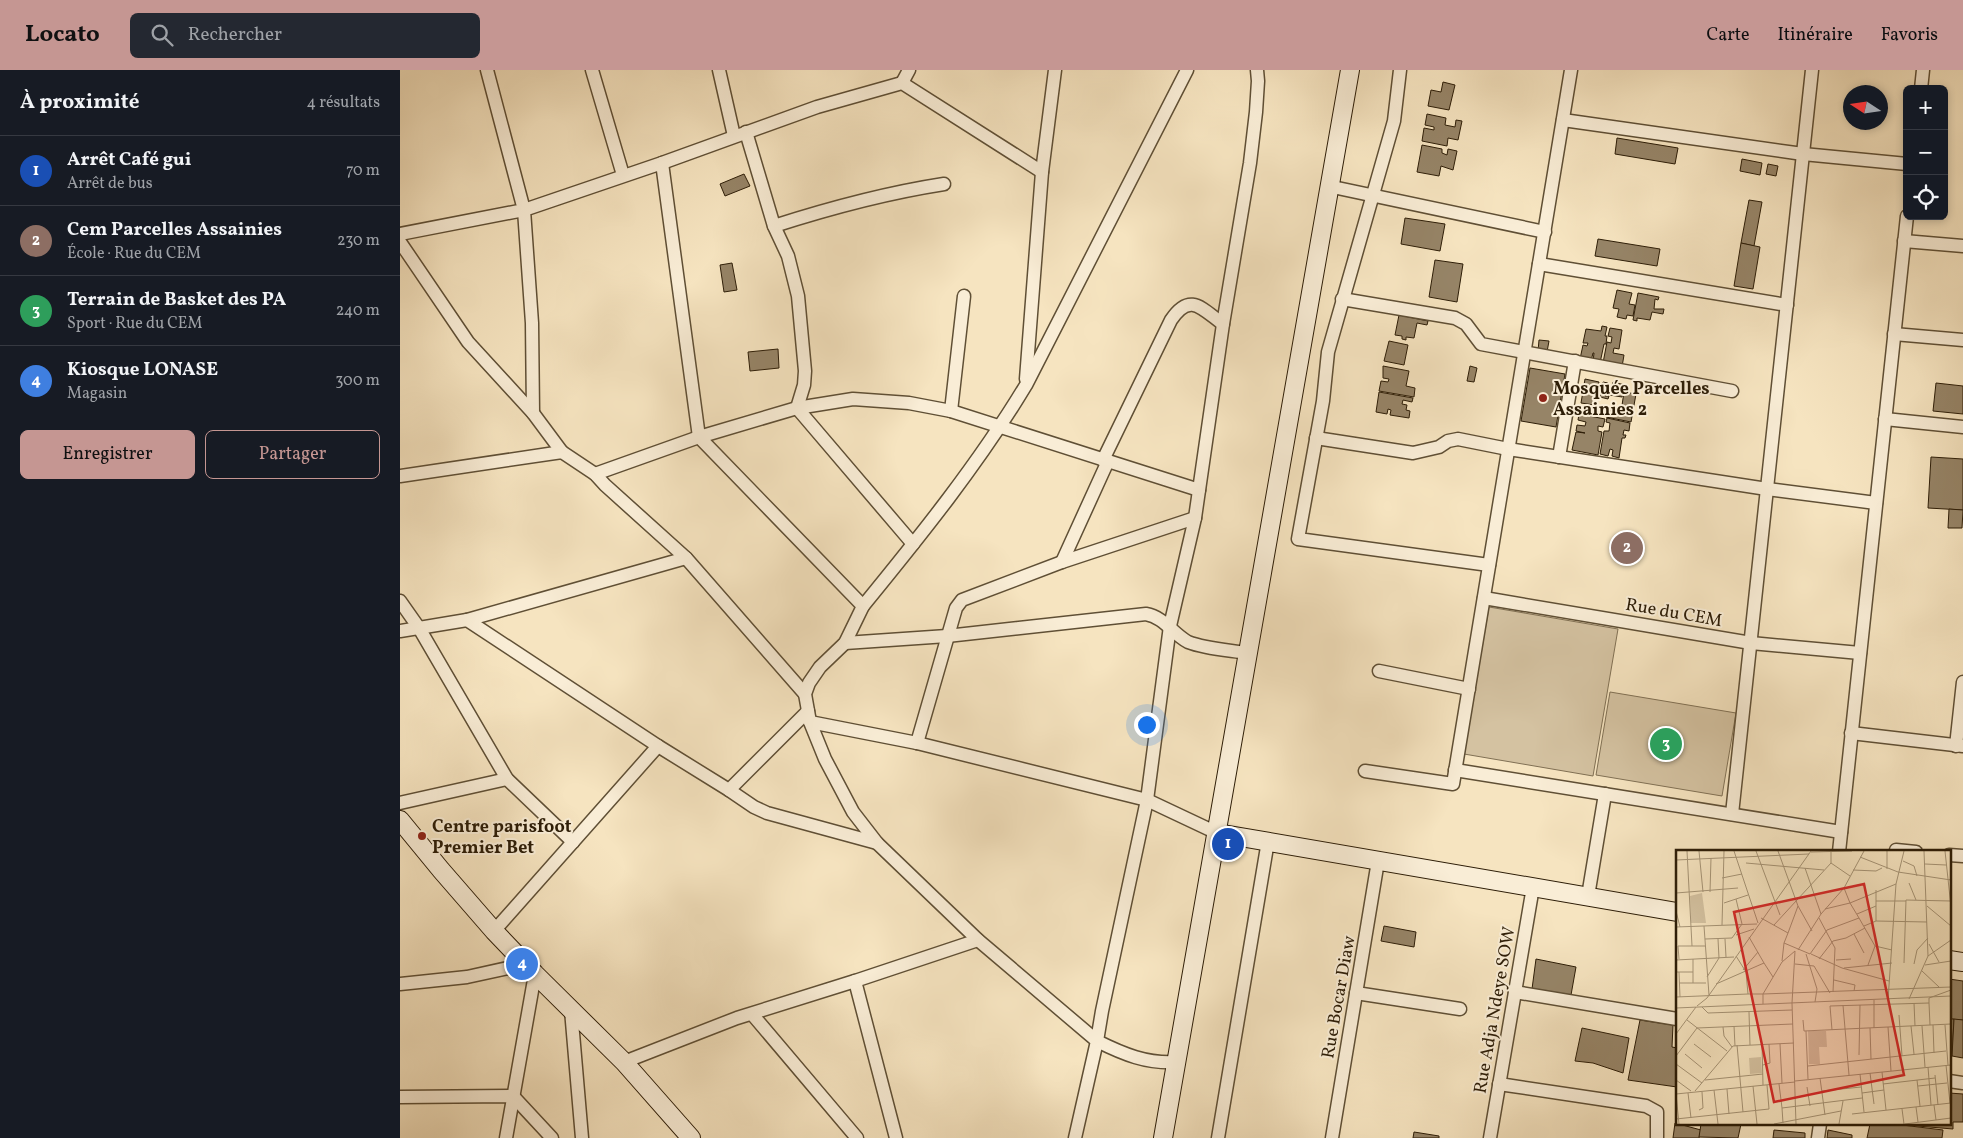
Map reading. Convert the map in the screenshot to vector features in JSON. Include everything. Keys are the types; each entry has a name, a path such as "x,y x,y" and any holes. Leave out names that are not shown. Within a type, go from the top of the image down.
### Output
{"street":[{"path":"487,70 524,210 532,322 533,413"},
{"path":"592,70 623,175"},
{"path":"719,70 734,136"},
{"path":"400,234 524,210 817,107 902,83 909,70"},
{"path":"1026,385 1042,172 1055,70"},
{"path":"1177,1062 1134,1058 1097,1041 978,940 877,843 853,812 825,759 809,716 805,694 808,684 820,667 845,643 863,606 913,544 1001,426 1026,385 1187,70"},
{"path":"1075,1138 1147,800 1170,626 1195,518 1223,324 1250,163 1256,112 1257,70"},
{"path":"1400,70 1394,121 1328,352 1316,438 1298,538 1489,565"},
{"path":"1365,771 1453,784 1572,70"},
{"path":"1732,814 1812,70"},
{"path":"1921,85 1923,70"},
{"path":"1164,1138 1347,71"},
{"path":"902,83 1042,172"},
{"path":"1563,120 1803,154 1903,164"},
{"path":"746,132 774,226 788,256 799,305 805,371 804,385 797,408"},
{"path":"662,163 700,436 863,606"},
{"path":"774,226 817,212 892,192 944,184"},
{"path":"1328,186 1545,232"},
{"path":"1838,850 1907,220"},
{"path":"1904,241 1963,246"},
{"path":"400,242 468,342 533,413 562,452 595,474 604,485 686,558 805,694"},
{"path":"1539,264 1787,306"},
{"path":"951,410 964,296"},
{"path":"1342,299 1455,318 1466,324 1481,344 1732,392"},
{"path":"1062,562 1170,320 1178,309 1186,304 1197,304 1223,324"},
{"path":"1894,334 1963,340"},
{"path":"1559,457 1575,361"},
{"path":"595,474 700,436 797,408 853,399 909,403 951,410 1199,490"},
{"path":"797,408 913,544"},
{"path":"1885,419 1963,427"},
{"path":"1316,438 1413,453 1439,447 1458,439 1508,449 1767,489 1876,503"},
{"path":"400,476 562,452"},
{"path":"917,743 956,608 962,600 1062,562 1195,518"},
{"path":"400,631 467,620 686,558"},
{"name":"Rue du CEM","path":"1484,598 1751,642 1860,652"},
{"path":"400,601 419,628 507,780 572,842"},
{"path":"845,643 948,636 1146,614 1152,615 1170,626 1178,635 1197,645 1247,653"},
{"path":"467,620 754,807 767,813 877,843"},
{"path":"1379,671 1469,689"},
{"path":"1851,733 1960,746 1963,682"},
{"path":"809,716 1147,800 1217,833 1676,912"},
{"path":"729,790 809,716"},
{"path":"494,930 658,746"},
{"path":"1455,770 1841,832"},
{"path":"400,803 507,780"},
{"path":"1588,896 1605,794"},
{"path":"400,820 494,930 530,969 624,1062 690,1138"},
{"path":"1218,1138 1268,841"},
{"path":"1950,855 1963,856"},
{"name":"Rue Bocar Diaw","path":"1332,1138 1378,861"},
{"name":"Rue Adja Ndeye SOW","path":"1490,1138 1533,887"},
{"path":"624,1062 752,1014 855,982 978,940"},
{"path":"1950,960 1963,962"},
{"path":"400,984 530,969"},
{"path":"506,1138 530,969"},
{"path":"855,982 896,1138"},
{"path":"1515,992 1676,1019"},
{"path":"1356,993 1460,1009"},
{"path":"571,1010 582,1138"},
{"path":"752,1014 857,1138"},
{"path":"1950,1081 1963,1083"},
{"path":"1499,1084 1646,1106 1657,1112 1657,1138"},
{"path":"400,1097 513,1096 552,1138"}],"shaded area":[{"path":"1489,607 1618,629 1593,776 1464,754"},
{"path":"1610,692 1736,713 1722,796 1596,775"}],"building":[{"path":"1443,82 1455,85 1449,110 1428,106 1431,90 1441,92"},
{"path":"1427,114 1446,118 1445,125 1455,127 1456,120 1462,121 1458,140 1448,138 1447,146 1422,141 1424,128 1434,130 1434,127 1425,125"},
{"path":"1617,138 1678,148 1675,164 1615,154"},
{"path":"1422,145 1442,149 1442,153 1447,155 1448,149 1457,151 1453,170 1441,166 1439,176 1417,172"},
{"path":"1742,159 1762,163 1760,175 1740,171"},
{"path":"1768,164 1778,166 1776,176 1766,174"},
{"path":"744,174 750,186 725,196 720,184"},
{"path":"1749,200 1762,202 1754,246 1741,243"},
{"path":"1405,218 1445,224 1440,251 1401,244"},
{"path":"1598,239 1660,249 1657,266 1595,256"},
{"path":"1741,243 1760,247 1753,289 1734,286"},
{"path":"1435,260 1463,264 1457,302 1429,297"},
{"path":"732,263 737,290 724,292 720,265"},
{"path":"1617,290 1632,293 1629,304 1635,305 1633,316 1627,315 1626,319 1617,317 1619,309 1613,308"},
{"path":"1638,293 1659,297 1658,300 1655,299 1654,309 1664,309 1663,314 1652,312 1650,320 1637,318 1637,321 1633,320"},
{"path":"1399,315 1428,321 1427,325 1417,323 1414,338 1406,337 1406,340 1402,339 1402,336 1395,335"},
{"path":"1602,326 1607,327 1605,336 1607,336 1600,363 1593,362 1594,353 1591,361 1580,359 1583,345 1587,346 1588,343 1583,343 1586,329 1601,331"},
{"path":"1610,328 1622,330 1619,349 1614,348 1613,353 1624,355 1622,367 1603,363 1607,342 1611,343 1612,337 1608,336"},
{"path":"1539,340 1549,341 1547,352 1538,351"},
{"path":"1389,341 1408,345 1404,365 1384,361"},
{"path":"778,349 779,368 750,371 748,352"},
{"path":"1383,366 1409,371 1406,386 1415,388 1414,397 1379,391 1381,381 1388,382 1389,379 1383,378"},
{"path":"1470,366 1477,368 1474,382 1467,381"},
{"name":"Mosquée Parcelles Assainies 2","path":"1530,368 1565,374 1556,427 1521,421"},
{"path":"1585,379 1599,382 1594,405 1581,403"},
{"path":"1603,382 1608,383 1605,396 1609,396 1608,399 1600,397"},
{"path":"1613,382 1625,385 1622,397 1610,395"},
{"path":"1936,383 1963,386 1963,414 1933,411"},
{"path":"1379,392 1413,398 1412,402 1403,400 1402,404 1407,405 1406,410 1410,411 1409,418 1390,415 1391,410 1388,409 1387,414 1376,412"},
{"path":"1624,392 1636,394 1631,422 1606,417 1608,410 1621,412"},
{"path":"1579,414 1605,419 1603,427 1598,426 1598,431 1602,432 1598,455 1572,450 1576,432 1585,433 1576,431 1577,425 1585,426 1586,422 1578,420"},
{"path":"1607,418 1630,423 1629,431 1624,430 1623,435 1626,435 1625,438 1622,438 1619,458 1612,456 1613,450 1610,449 1608,456 1600,454 1604,431 1609,431 1610,423 1606,422"},
{"path":"1931,457 1963,459 1963,510 1928,508"},
{"path":"1949,509 1963,510 1962,528 1948,528"},
{"path":"1384,926 1416,932 1414,947 1381,941"},
{"path":"1536,959 1576,967 1571,995 1532,989"},
{"path":"1950,979 1963,981 1963,1020 1950,1019"},
{"path":"1950,1019 1954,1019 1952,1056 1950,1056"},
{"path":"1954,1019 1963,1020 1963,1058 1952,1056"},
{"path":"1640,1020 1673,1025 1672,1047 1676,1048 1676,1087 1628,1080"},
{"path":"1582,1028 1629,1038 1623,1073 1593,1063 1575,1061"},
{"path":"1950,1093 1963,1094 1963,1122 1953,1122 1953,1129 1918,1126 1950,1126"},
{"path":"1675,1123 1676,1126 1686,1126 1701,1130 1699,1138 1673,1138"},
{"path":"1701,1126 1741,1126 1738,1138 1699,1137"},
{"path":"1870,1126 1910,1126 1943,1130 1942,1138 1867,1138"},
{"path":"1774,1130 1805,1133 1805,1138 1773,1138"},
{"path":"1828,1130 1852,1135 1852,1138 1827,1138"},
{"path":"1414,1132 1439,1136 1439,1138 1413,1138"}],"place":[{"name":"Mosquée Parcelles Assainies 2","path":"1543,398"},
{"name":"Cem Parcelles Assainies","path":"1627,548"},
{"name":"Terrain de Basket des PA","path":"1666,744"},
{"name":"Centre parisfoot Premier Bet","path":"422,836"},
{"name":"Arrêt Café gui","path":"1228,844"},
{"name":"Kiosque LONASE","path":"522,964"}]}
